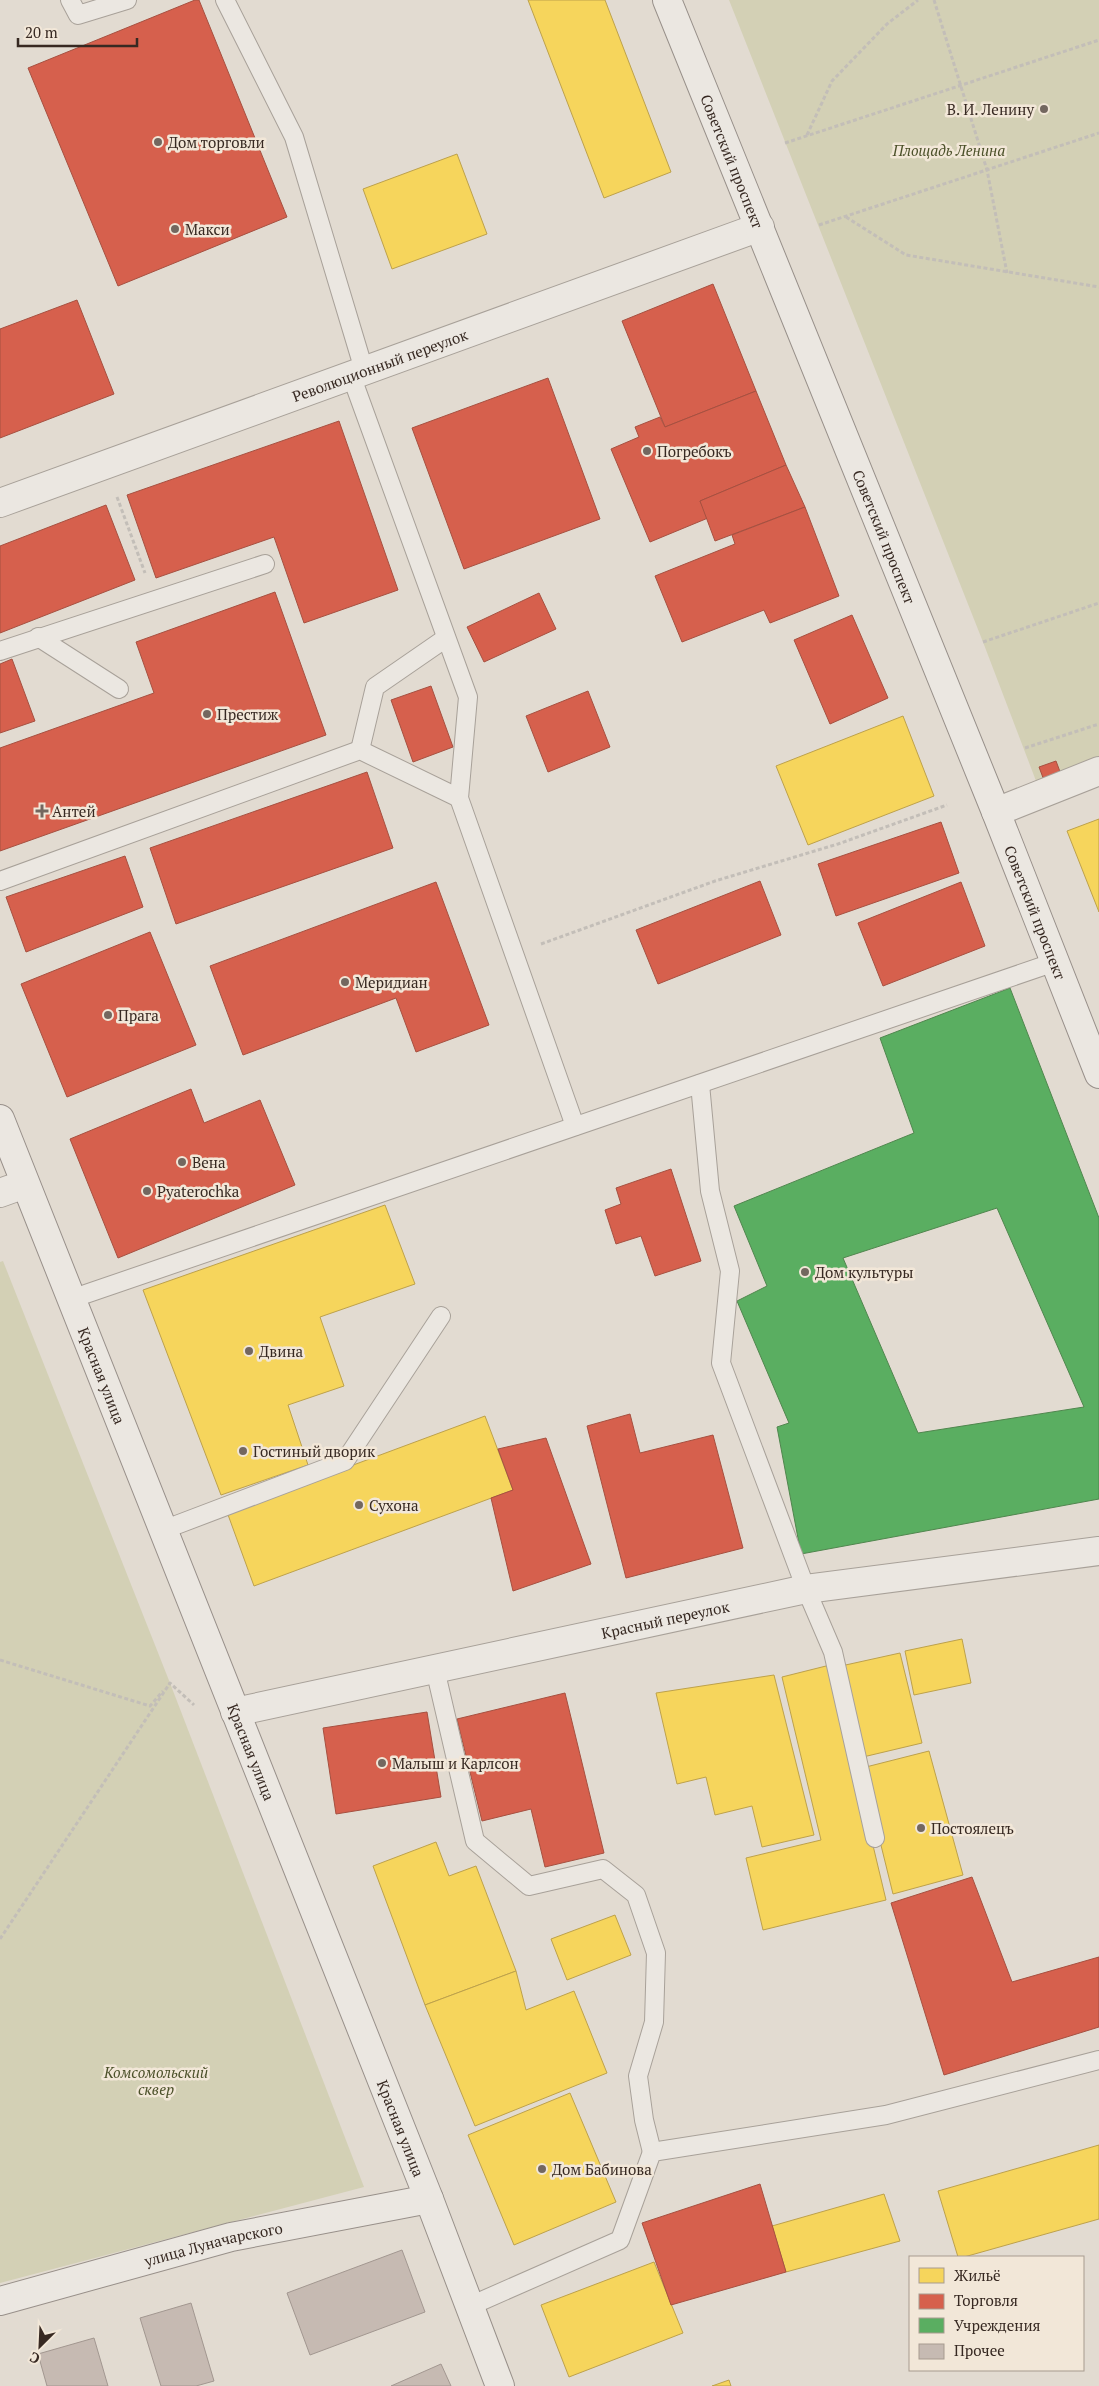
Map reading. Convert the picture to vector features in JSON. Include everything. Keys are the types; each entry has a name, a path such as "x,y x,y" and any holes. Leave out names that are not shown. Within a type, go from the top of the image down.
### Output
{"street":[{"name":"Советский проспект","path":"667,0 996,812 1099,1074"},
{"name":"Революционный переулок","path":"0,503 760,227"},
{"path":"996,812 1099,771"},
{"name":"Красная улица","path":"0,1119 429,2199 500,2386"},
{"path":"0,1193 25,1184"},
{"name":"Красный переулок","path":"235,1712 806,1589 1099,1551"},
{"name":"улица Луначарского","path":"0,2301 231,2237 429,2199"}],"lane":[{"path":"70,0 78,15 127,0"},
{"path":"225,0 294,137 358,372 446,638 468,697 459,798 575,1126"},
{"path":"0,650 265,564"},
{"path":"38,637 119,689"},
{"path":"360,750 375,687 446,638"},
{"path":"0,881 360,750 459,798"},
{"path":"71,1299 1056,962"},
{"path":"700,1084 710,1191 730,1271 721,1363 806,1589 832,1652 875,1838"},
{"path":"163,1530 346,1462 441,1316"},
{"path":"435,1669 475,1841 529,1886 603,1869 636,1895 656,1953 654,2022 638,2076 644,2120 652,2152 620,2240 470,2306"},
{"path":"652,2152 886,2115 1099,2060"}],"path":[{"path":"807,136 832,80 888,24 918,0"},
{"path":"934,0 987,170 1006,273"},
{"path":"786,143 1099,40"},
{"path":"819,225 1099,133"},
{"path":"846,216 906,255 1006,273 1099,286"},
{"path":"105,465 155,600"},
{"path":"983,642 1099,603"},
{"path":"1026,748 1099,724"},
{"path":"514,953 715,881 838,844 947,805"},
{"path":"0,1660 150,1706 170,1683"},
{"path":"170,1683 198,1710 235,1712"},
{"path":"0,1939 170,1683"}],"green space":[{"name":"Площадь Ленина","path":"729,0 1099,0 1099,771 1041,794 983,642"},
{"name":"Комсомольский сквер","path":"3,1261 170,1683 364,2187 0,2283 0,1262"}],"building: Жильё":[{"path":"528,0 605,0 671,172 604,198"},
{"path":"457,154 487,234 392,269 363,189"},
{"path":"903,716 934,796 808,845 776,766"},
{"path":"1099,819 1099,912 1067,831"},
{"name":"Двина","path":"385,1205 415,1284 320,1317 344,1386 288,1405 308,1465 221,1495 143,1290"},
{"name":"Сухона","path":"485,1416 513,1490 254,1586 227,1512"},
{"path":"962,1639 971,1683 914,1695 905,1651"},
{"path":"900,1653 922,1743 863,1757 841,1666"},
{"path":"830,1665 886,1900 763,1930 746,1858 821,1840 782,1677"},
{"path":"774,1675 814,1835 762,1847 752,1806 715,1815 706,1777 677,1784 656,1693"},
{"path":"929,1751 963,1875 893,1894 862,1768"},
{"path":"436,1842 449,1876 476,1866 516,1971 425,2005 373,1866"},
{"path":"615,1915 631,1955 567,1980 551,1939"},
{"path":"516,1971 526,2010 574,1991 607,2073 475,2126 425,2005"},
{"name":"Дом Бабинова","path":"570,2093 616,2202 514,2245 468,2135"},
{"path":"1099,2145 1099,2219 968,2256 958,2256 938,2191"},
{"path":"884,2194 900,2241 786,2272 772,2226"},
{"path":"654,2262 683,2333 569,2377 541,2305"},
{"path":"729,2380 731,2386 712,2386"}],"building: Торговля":[{"name":"Дом торговли","path":"199,0 287,217 118,286 28,68"},
{"path":"713,284 756,391 665,427 622,321"},
{"path":"77,300 114,394 0,438 0,329"},
{"path":"548,378 600,519 464,569 412,428"},
{"path":"756,391 786,465 700,501 708,518 650,542 611,449 639,437 635,427 660,417 665,427"},
{"path":"339,421 398,590 304,623 274,537 156,578 127,495"},
{"path":"786,465 805,507 715,541 700,501"},
{"path":"106,505 135,580 0,633 0,546"},
{"path":"805,507 839,596 770,623 764,610 682,642 655,576 735,544 732,535"},
{"name":"Престиж","path":"275,592 326,735 0,851 0,748 154,693 136,642"},
{"path":"539,593 556,629 484,662 467,627"},
{"path":"852,615 888,698 830,724 794,640"},
{"path":"12,659 35,721 0,733 0,664"},
{"path":"431,686 453,747 413,762 391,700"},
{"path":"588,691 610,747 548,772 526,716"},
{"path":"1056,761 1062,777 1045,783 1039,767"},
{"path":"367,772 393,848 176,924 150,848"},
{"path":"941,822 959,873 836,916 818,864"},
{"path":"125,856 143,907 26,952 6,897"},
{"path":"760,881 781,935 658,984 636,930"},
{"name":"Меридиан","path":"436,882 489,1025 416,1052 396,998 243,1055 210,966"},
{"path":"961,882 985,946 883,986 858,923"},
{"name":"Прага","path":"150,932 196,1045 67,1097 21,984"},
{"name":"Вена","path":"191,1089 204,1123 260,1100 295,1185 118,1258 70,1139"},
{"path":"671,1169 701,1261 655,1276 641,1236 616,1244 605,1210 621,1204 616,1188"},
{"path":"630,1414 640,1453 713,1435 743,1548 626,1578 587,1426"},
{"path":"546,1438 591,1564 513,1591 491,1498 513,1490 498,1449"},
{"path":"565,1693 604,1853 545,1867 531,1809 482,1821 457,1719"},
{"name":"Малыш и Карлсон","path":"427,1712 441,1797 336,1814 323,1728"},
{"path":"972,1877 1012,1982 1099,1957 1099,2027 944,2075 891,1903"},
{"path":"760,2184 786,2272 671,2305 642,2223"}],"building: Учреждения":[{"name":"Дом культуры","path":"1010,988 1099,1218 1099,1499 801,1554 777,1427 789,1423 737,1301 767,1286 734,1206 914,1133 880,1038","holes":["997,1208 1084,1407 918,1433 843,1258"]}],"building: Прочее":[{"path":"402,2250 425,2312 310,2355 287,2293"},
{"path":"191,2303 214,2381 196,2386 161,2386 140,2318"},
{"path":"94,2338 108,2386 47,2386 38,2354"},
{"path":"441,2364 451,2386 391,2386"}],"place":[{"name":"В. И. Ленину","path":"1044,109"},
{"name":"Дом торговли","path":"158,142"},
{"name":"Макси","path":"175,229"},
{"name":"Погребокъ","path":"647,451"},
{"name":"Престиж","path":"207,714"},
{"name":"Антей","path":"42,811"},
{"name":"Меридиан","path":"345,982"},
{"name":"Прага","path":"108,1015"},
{"name":"Вена","path":"182,1162"},
{"name":"Pyaterochka","path":"147,1191"},
{"name":"Дом культуры","path":"805,1272"},
{"name":"Двина","path":"249,1351"},
{"name":"Гостиный дворик","path":"243,1451"},
{"name":"Сухона","path":"359,1505"},
{"name":"Малыш и Карлсон","path":"382,1763"},
{"name":"Постоялецъ","path":"921,1828"},
{"name":"Дом Бабинова","path":"542,2169"}]}
